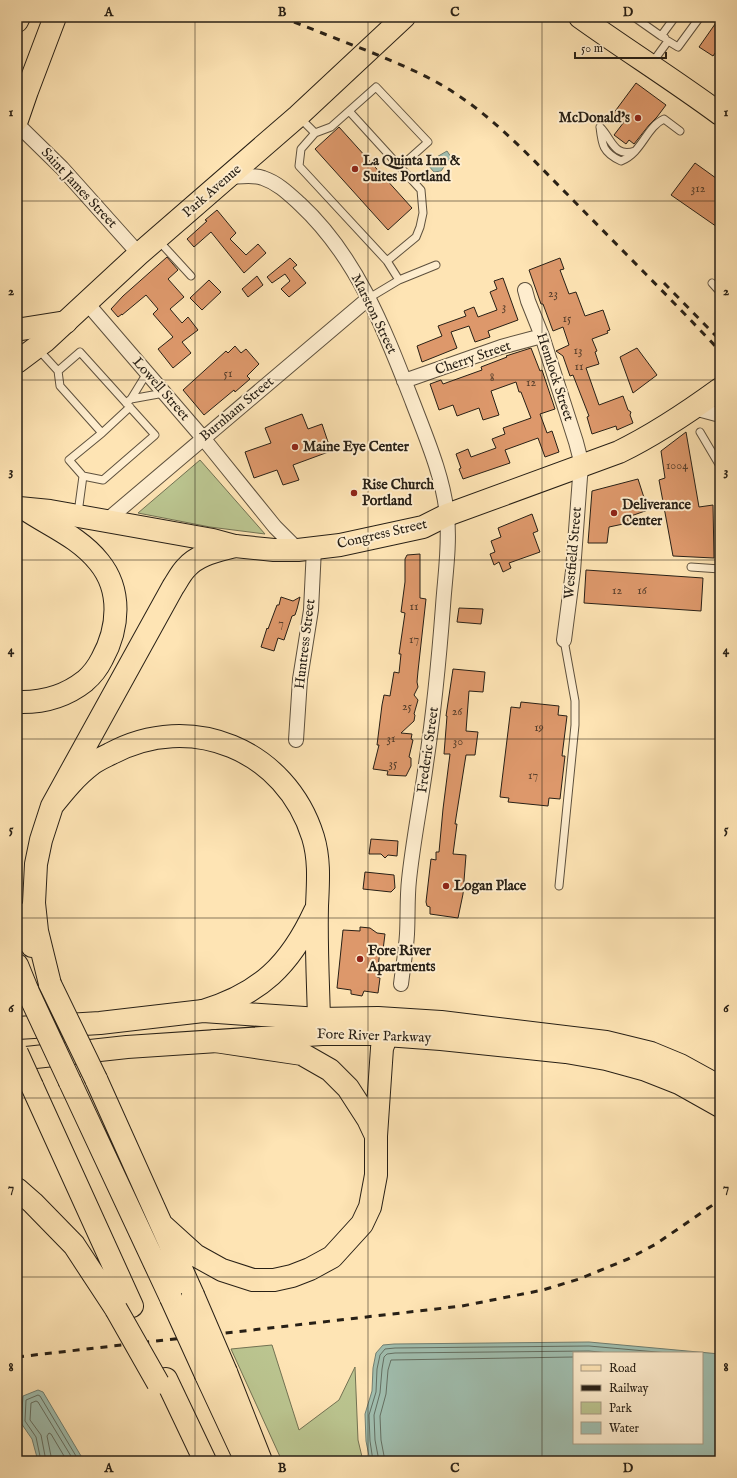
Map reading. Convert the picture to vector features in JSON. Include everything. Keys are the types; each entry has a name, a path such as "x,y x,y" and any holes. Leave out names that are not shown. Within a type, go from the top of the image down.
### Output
{"main road":[{"path":"17,21 19,17"},
{"path":"17,120 26,91 55,17"},
{"name":"Park Avenue","path":"17,362 66,322 139,254 298,116 404,17"},
{"path":"590,22 720,114"},
{"path":"17,328 28,328 66,322"},
{"name":"Congress Street","path":"21,509 50,511 106,520 213,540 235,546 274,550 306,549 340,545 423,527 447,515 619,452 676,421 720,389"},
{"path":"17,702 33,702 53,698 72,690 87,680 98,667 108,648 114,630 116,615 115,596 109,579 100,562 62,530 21,509"},
{"path":"50,984 37,931 34,903 36,864 41,840 52,806 173,587 186,568 204,555 235,546"},
{"path":"52,806 70,784 93,763 122,747 155,738 179,736 203,738 229,745 254,758 266,767 287,788 303,812 311,832 316,852 318,886 317,906 320,1026"},
{"path":"203,1011 225,1005 244,995 270,976 286,960 299,943 317,906"},
{"path":"17,913 96,1079 193,1295 216,1373 246,1461"},
{"path":"17,965 28,992 171,1298 216,1373 261,1461"},
{"name":"Fore River Parkway","path":"17,1028 100,1023 203,1011 320,1026"},
{"name":"Fore River Parkway","path":"17,1059 127,1047 215,1041 374,1018 394,1027 441,1022 606,1042 649,1062 679,1083 708,1087 720,1106"},
{"path":"163,1226 194,1255 222,1270 253,1280 274,1280 310,1269 332,1257 362,1224 370,1207 376,1175 376,1136 382,1048 394,1027"},
{"path":"215,1041 302,1054 330,1070 348,1088 368,1119 376,1136"},
{"path":"17,1053 124,1307 204,1461"},
{"path":"17,1189 33,1203 74,1245 124,1307"}],"street":[{"name":"Saint James Street","path":"17,124 62,168 139,254"},
{"name":"Marston Street","path":"227,177 261,177 274,183 287,192 308,212 345,256 369,298 385,331 424,432 441,484 447,515"},
{"name":"Hemlock Street","path":"526,290 528,301 542,336 576,442 582,466"},
{"name":"Burnham Street","path":"106,520 369,298"},
{"name":"Lowell Street","path":"86,302 203,438 275,527 306,549"},
{"name":"Cherry Street","path":"404,381 501,347 542,336"},
{"path":"694,408 720,415"},
{"name":"Westfield Street","path":"564,640 573,571 582,466"},
{"name":"Frederic Street","path":"401,984 407,942 409,881 438,668 448,549 447,515"},
{"name":"Huntress Street","path":"296,740 300,679 311,610 306,549"}],"lane":[{"path":"634,17 678,48 700,17"},
{"path":"661,36 675,17"},
{"path":"650,64 668,41"},
{"path":"399,280 387,261 299,166 301,149 315,134 331,127 376,87 428,142 400,167"},
{"path":"349,111 421,190 422,213 420,227 416,237 387,261"},
{"path":"298,116 315,134"},
{"path":"638,150 622,153 614,147 600,127 602,145 613,158 621,162 629,159 638,150 658,122 664,119 680,131"},
{"path":"157,239 191,276"},
{"path":"369,298 399,280 436,265"},
{"path":"712,283 720,292"},
{"path":"37,347 58,371 60,386 102,433"},
{"path":"58,371 80,352 129,403 155,435 103,480 83,476 69,460 102,433 129,403 147,373"},
{"path":"129,403 164,393"},
{"path":"700,432 720,466"},
{"path":"78,516 83,476"},
{"path":"691,567 720,569"},
{"path":"559,886 575,725 575,702 564,640"}],"green space":[{"path":"200,460 265,534 210,527 138,513"},
{"path":"272,1345 299,1430 339,1400 355,1367 358,1440 363,1461 282,1461 231,1349"}],"water":[{"path":"447,151 451,157 441,171 434,172 428,165 435,158"},
{"path":"589,1342 698,1352 573,1352 573,1444 703,1444 703,1352 720,1354 720,1461 370,1461 366,1441 365,1414 372,1391 373,1368 376,1353 383,1345"},
{"path":"38,1390 43,1392 84,1461 38,1461 32,1439 21,1423 23,1396"}],"building":[{"path":"720,17 720,46 713,56 699,47"},
{"name":"McDonald's","path":"636,83 666,105 634,144 629,140 626,144 614,135 624,122 613,114"},
{"name":"La Quinta Inn & Suites Portland","path":"339,127 412,208 388,230 315,149"},
{"path":"695,163 720,181 720,229 671,195"},
{"path":"217,210 236,233 230,239 246,255 258,244 266,253 244,273 211,232 194,247 187,239"},
{"path":"167,257 178,270 168,279 184,297 170,309 182,323 188,317 198,330 182,342 191,353 173,368 158,349 173,337 153,314 158,309 146,295 118,317 111,309 123,296"},
{"path":"290,258 297,265 293,268 306,283 289,297 281,289 290,281 285,274 272,283 267,277"},
{"path":"560,258 564,269 560,270 569,294 576,292 585,316 603,310 610,330 607,331 608,333 592,339 597,351 595,352 599,364 586,368 599,405 623,396 628,410 631,412 630,415 633,423 617,430 616,426 592,434 587,417 589,416 573,375 570,376 563,356 556,351 569,345 563,327 553,331 543,304 541,304 529,270"},
{"path":"257,276 263,285 248,297 242,289"},
{"path":"503,278 518,320 488,331 490,337 475,342 469,326 451,332 457,348 422,362 417,346 442,336 438,326 466,316 464,311 474,307 478,317 497,310 490,292 497,289 494,281"},
{"path":"209,280 221,292 202,310 190,298"},
{"path":"235,346 241,353 246,349 259,364 247,376 250,379 204,415 183,390 226,351 228,353"},
{"path":"531,348 540,371 542,370 555,409 540,414 547,433 552,431 559,452 545,457 538,438 505,450 510,463 463,479 456,454 468,449 471,457 496,448 492,439 505,434 503,428 531,418 516,382 491,391 499,415 483,420 479,408 457,416 453,405 439,410 430,384 441,380 443,384 482,370 481,367 507,357 506,356"},
{"path":"637,348 657,375 633,393 620,357"},
{"name":"Maine Eye Center","path":"302,414 308,429 322,424 331,451 293,465 299,480 283,485 277,470 254,478 245,452 271,443 265,428"},
{"path":"686,432 699,507 713,505 714,558 673,556 659,480 665,478 661,451"},
{"name":"Deliverance Center","path":"638,479 648,510 628,517 628,523 609,527 607,543 588,543 592,491"},
{"path":"532,514 538,531 533,533 540,552 509,563 511,568 503,572 499,562 494,565 490,554 495,552 491,541 501,537 498,528"},
{"path":"420,554 420,598 426,599 417,682 418,687 414,695 418,700 414,714 414,721 401,733 412,734 411,739 413,740 409,757 411,758 411,766 406,776 387,775 388,771 373,769 379,745 377,745 382,705 384,695 390,696 394,672 399,673 401,654 399,654 405,613 401,612 405,582 405,559 407,555"},
{"path":"586,570 703,578 701,611 584,603"},
{"path":"281,597 293,601 300,597 295,615 292,616 284,640 278,638 274,651 261,647 267,628 268,629 277,605 279,605"},
{"path":"459,608 483,609 481,624 457,622"},
{"path":"453,669 485,672 483,692 469,691 466,731 478,732 475,755 466,755 455,824 457,824 453,854 466,855 463,894 458,918 430,914 430,907 427,906 426,902 431,859 436,860 436,852 439,852 450,754 444,754 446,716"},
{"path":"521,702 559,706 558,715 567,716 562,756 565,756 560,799 549,798 548,806 508,802 509,798 500,797 511,707 520,708"},
{"path":"371,839 398,841 397,856 388,855 385,858 381,854 369,854"},
{"path":"365,872 394,875 395,888 391,892 363,889"},
{"name":"Fore River Apartments","path":"360,927 370,928 377,933 385,934 383,950 380,950 377,977 380,978 378,993 364,991 362,996 351,994 351,990 337,988 343,930 360,931"}],"railway":[{"path":"281,17 368,51 433,80 453,92 485,115 528,155 720,351"},
{"path":"664,283 720,340"},
{"path":"17,1357 462,1306 543,1290 579,1279 628,1259 656,1244 720,1200"}],"place":[{"name":"McDonald's","path":"638,118"},
{"name":"La Quinta Inn & Suites Portland","path":"355,169"},
{"name":"Maine Eye Center","path":"295,447"},
{"name":"Rise Church Portland","path":"354,493"},
{"name":"Deliverance Center","path":"614,513"},
{"name":"Logan Place","path":"446,886"},
{"name":"Fore River Apartments","path":"360,959"}]}
